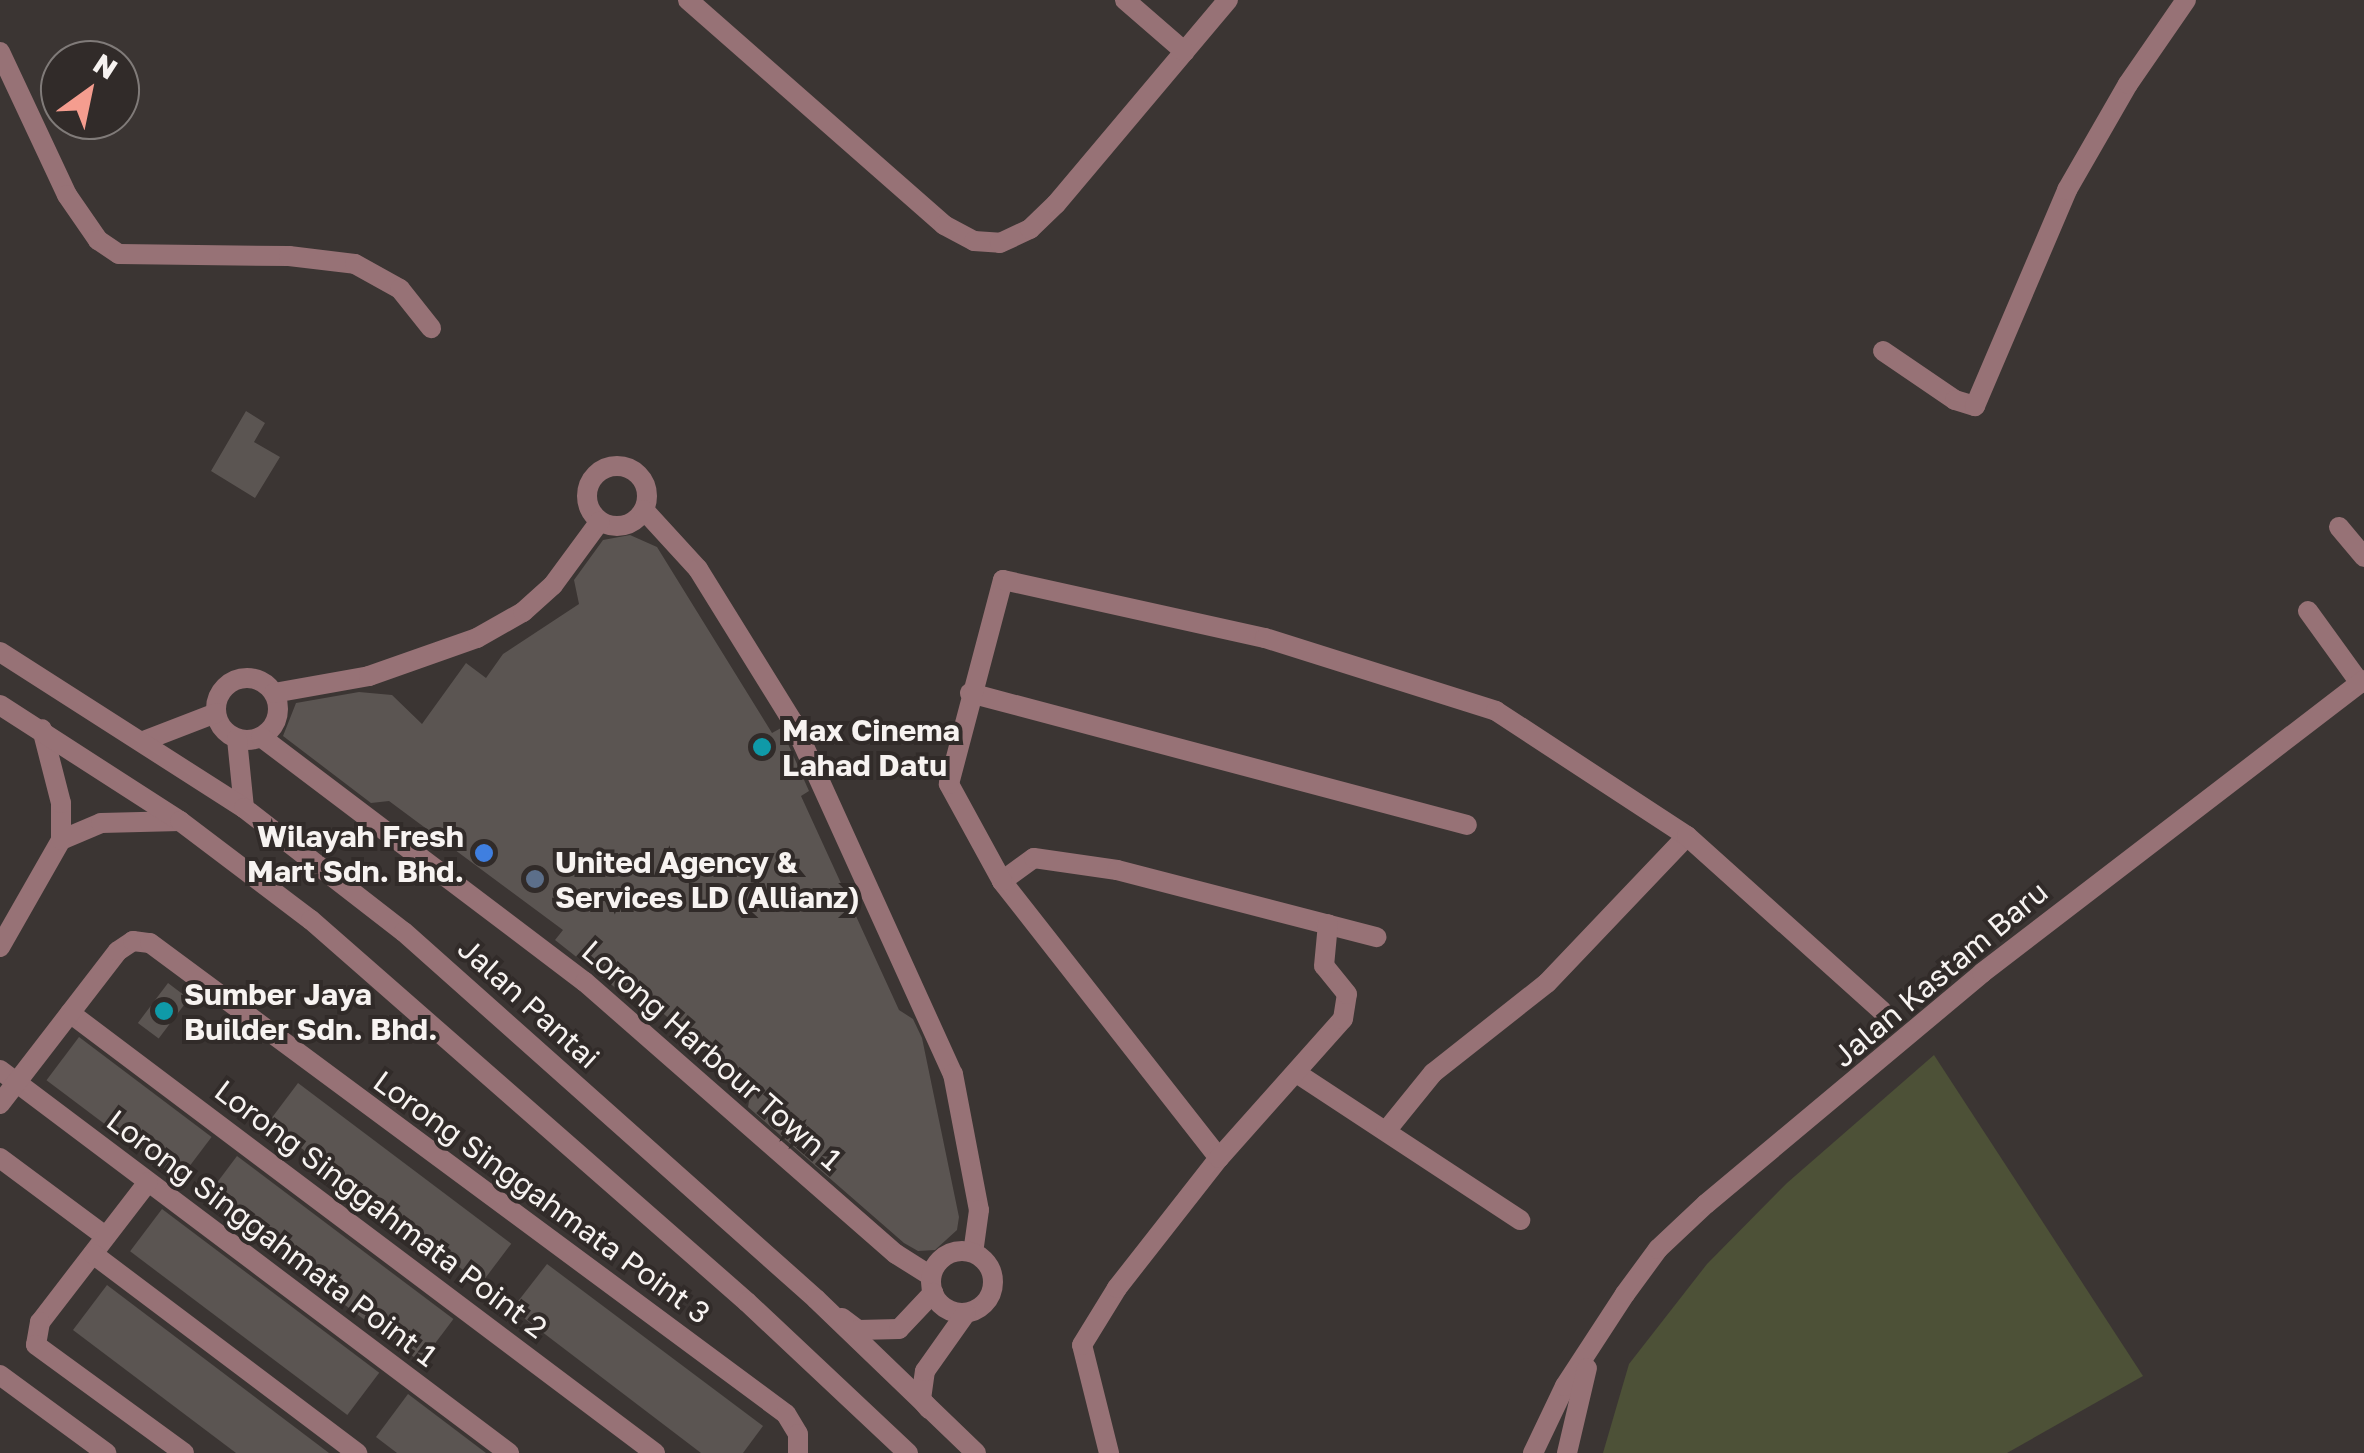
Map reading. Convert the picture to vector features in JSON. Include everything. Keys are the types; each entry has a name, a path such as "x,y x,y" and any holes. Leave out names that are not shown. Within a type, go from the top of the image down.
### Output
{"street":[{"path":"688,0 944,224 974,241 1000,242 1030,229 1228,0"},
{"path":"1125,0 1184,52"},
{"path":"1883,351 1955,400 1975,406 2068,190 2128,84 2186,0"},
{"path":"0,52 67,196 98,240 119,254 289,256 355,264 400,289 431,328"},
{"path":"616,466 638,475 647,498 644,510 624,525 600,521 587,500 594,476 616,466"},
{"path":"644,510 698,569 793,722 954,1074 979,1210 973,1253"},
{"path":"274,693 276,723 261,737 238,739 223,729 216,713 220,692 236,680 257,680 274,693 368,676 477,638 523,612 553,586 600,521"},
{"path":"2338,528 2364,558"},
{"path":"1219,1158 1002,882 949,784 1000,584 1010,578 1265,638 1455,694 1594,771 1688,836 1882,1011"},
{"path":"2308,611 2362,681"},
{"name":"Jalan Pantai","path":"0,652 146,740 244,808 404,932 816,1299 976,1453"},
{"name":"Jalan Kastam Baru","path":"1533,1453 1566,1386 1658,1249 1706,1204 1982,973 2362,681"},
{"path":"970,693 1467,825"},
{"path":"0,705 180,821 390,988 747,1302 908,1453"},
{"path":"146,740 216,713"},
{"path":"0,947 61,840 61,802 42,729"},
{"name":"Lorong Harbour Town 1","path":"261,737 585,982 932,1285"},
{"path":"238,739 244,808"},
{"path":"61,840 101,822 180,821"},
{"path":"1386,1131 1433,1074 1547,983 1688,836"},
{"path":"1002,882 1034,858 1117,870 1377,937"},
{"path":"1109,1453 1082,1346 1117,1288 1219,1158 1298,1074 1350,1005 1324,966 1328,924"},
{"name":"Lorong Singgahmata Point 3","path":"0,1104 8,1077 70,1013 118,951 133,941 150,943 786,1414 798,1434 798,1453"},
{"name":"Lorong Singgahmata Point 2","path":"70,1013 655,1453"},
{"path":"1298,1074 1520,1220"},
{"name":"Lorong Singgahmata Point 1","path":"8,1077 509,1453"},
{"path":"0,1158 99,1245 357,1453"},
{"path":"148,1182 40,1322 36,1344 184,1453"},
{"path":"816,1299 858,1330 899,1329 932,1285 942,1258 973,1253"},
{"path":"942,1423 921,1398 925,1372 966,1312 984,1304 992,1286 988,1266 973,1253"},
{"path":"932,1285 946,1309 966,1312"},
{"name":"Jalan Kastam Baru","path":"1567,1453 1592,1352"},
{"path":"0,1375 106,1453"}],"green space":[{"path":"1934,1055 2143,1376 2007,1453 1603,1453 1629,1364 1707,1264 1787,1183"}],"building":[{"path":"246,411 265,423 254,442 280,457 255,498 211,471"},
{"path":"630,535 657,547 772,733 781,728 809,791 801,796 899,1010 913,1019 922,1038 959,1217 957,1230 935,1250 918,1251 904,1243 748,1107 751,1090 634,988 627,997 555,940 563,930 389,801 371,803 283,736 296,703 359,692 392,695 422,724 466,663 486,678 503,654 579,604 574,580 603,540"},
{"name":"Sumber Jaya Builder Sdn. Bhd.","path":"168,983 189,999 159,1039 138,1023"},
{"path":"79,1037 212,1137 179,1180 47,1080"},
{"path":"298,1083 511,1244 481,1284 268,1123"},
{"path":"237,1156 453,1319 421,1362 205,1199"},
{"path":"162,1209 379,1373 347,1415 130,1251"},
{"path":"547,1264 763,1426 743,1453 701,1453 512,1309"},
{"path":"107,1285 329,1453 236,1453 73,1330"},
{"path":"408,1394 486,1453 397,1453 376,1437"}],"place":[{"name":"Max Cinema Lahad Datu","path":"762,747"},
{"name":"Wilayah Fresh Mart Sdn. Bhd.","path":"484,853"},
{"name":"United Agency & Services LD (Allianz)","path":"535,879"},
{"name":"Sumber Jaya Builder Sdn. Bhd.","path":"164,1011"}]}
